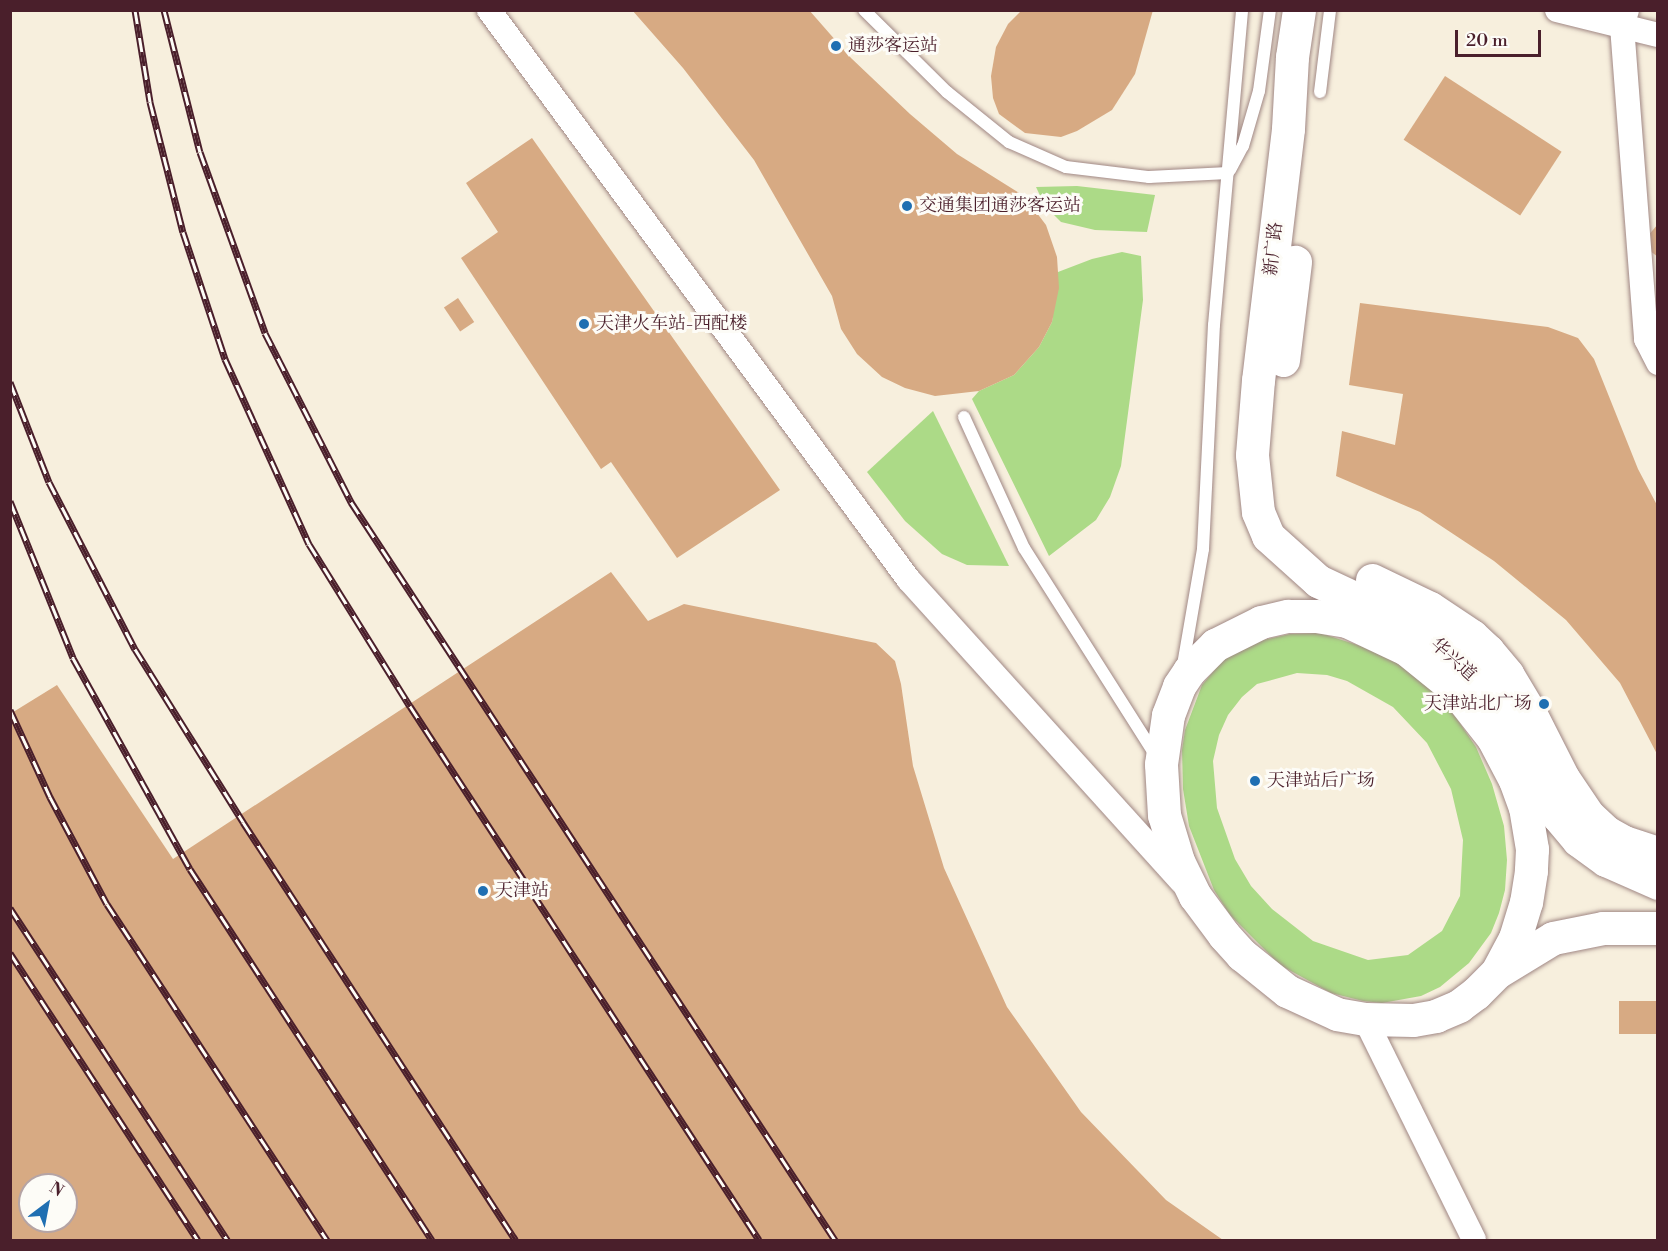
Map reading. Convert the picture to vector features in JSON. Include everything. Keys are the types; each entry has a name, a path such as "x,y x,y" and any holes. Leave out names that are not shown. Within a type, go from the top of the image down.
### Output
{"main road":[{"name":"新广路","path":"1254,488 1252,455 1258,380 1288,129 1292,57 1299,10"},
{"path":"1288,129 1297,192 1295,256 1272,475 1283,516 1310,548 1333,563 1430,608 1472,636 1507,674 1528,709 1563,778 1587,814 1606,832 1624,842 1658,853"},
{"name":"华兴道","path":"1254,488 1258,513 1268,536 1292,559 1318,580 1403,621 1455,656 1470,671 1519,744 1558,816 1578,840 1606,860 1658,882"},
{"path":"1497,972 1515,938 1526,902 1532,871 1530,829 1525,807 1505,759 1479,719 1448,683 1406,649 1347,621 1316,616 1288,616 1261,622 1215,645 1189,671 1179,686 1168,715 1161,764 1164,815 1178,861 1195,896 1242,955 1287,991 1337,1014 1365,1019 1413,1020 1436,1016 1459,1006 1497,972 1553,938 1603,928 1658,928"}],"street":[{"path":"489,10 909,580 1195,896"},
{"path":"1557,10 1624,18 1658,35"},
{"path":"1624,18 1646,339 1658,363"},
{"path":"1365,1019 1474,1240"}],"lane":[{"path":"864,10 948,92 1009,142 1066,167 1149,177 1228,173"},
{"path":"1179,686 1203,549 1214,325 1242,10"},
{"path":"1228,173 1244,146 1259,91 1270,10"},
{"path":"1320,92 1330,10"},
{"path":"964,417 1024,548 1161,764"}],"green space":[{"path":"1077,186 1155,195 1147,232 1095,230 1061,222 1045,206 1036,187"},
{"path":"1122,252 1141,256 1143,300 1121,466 1110,497 1096,520 1049,556 972,399 979,391 1014,375 1039,347 1052,322 1058,272 1092,259"},
{"path":"933,411 1009,566 967,565 942,554 905,521 867,472"},
{"path":"1320,633 1367,648 1398,663 1430,687 1457,719 1476,747 1492,784 1504,826 1507,860 1505,890 1499,913 1491,933 1469,963 1440,987 1421,996 1382,1003 1363,1001 1331,993 1280,965 1230,915 1214,890 1189,826 1183,789 1182,750 1185,730 1202,685 1222,661 1250,643 1290,634","holes":["1297,673 1327,675 1347,681 1393,707 1427,743 1451,789 1463,840 1460,896 1442,931 1408,955 1368,960 1313,941 1272,909 1251,886 1235,859 1217,808 1213,761 1219,735 1228,715 1242,697 1257,684"]}],"building":[{"name":"交通集团通莎客运站","path":"632,10 809,10 851,58 910,114 957,154 1024,196 1046,225 1057,257 1059,288 1052,322 1039,347 1014,375 979,391 935,396 905,388 882,377 857,354 841,329 832,296 754,160 683,68"},
{"path":"1022,10 1153,10 1135,74 1112,110 1077,131 1061,137 1025,133 999,114 993,98 991,76 996,47 1008,24"},
{"path":"1445,76 1562,152 1520,215 1404,140"},
{"name":"天津火车站-西配楼","path":"532,138 780,490 677,558 611,462 601,469 461,258 498,232 466,183"},
{"path":"1658,224 1658,257 1641,244"},
{"path":"458,298 474,322 460,332 444,308"},
{"path":"1360,303 1548,327 1578,338 1594,359 1638,469 1658,507 1658,756 1620,683 1566,620 1494,561 1420,512 1336,476 1342,431 1395,445 1403,394 1349,385"},
{"name":"天津站","path":"611,572 648,621 684,604 876,643 895,661 901,684 913,766 944,868 1007,1007 1081,1112 1166,1200 1223,1240 10,1240 10,714 57,685 173,859"},
{"path":"1619,1001 1658,1001 1658,1034 1619,1034"}],"railway":[{"path":"135,10 150,102 183,232 225,359 309,544 410,706 759,1240"},
{"path":"164,10 200,152 265,333 351,502 835,1240"},
{"path":"10,382 49,482 135,649 243,822 515,1240"},
{"path":"10,501 73,658 190,869 432,1240"},
{"path":"10,710 50,797 107,904 327,1240"},
{"path":"10,908 227,1240"},
{"path":"10,953 198,1240"}],"place":[{"name":"通莎客运站","path":"836,46"},
{"name":"交通集团通莎客运站","path":"907,206"},
{"name":"天津火车站-西配楼","path":"584,324"},
{"name":"天津站北广场","path":"1544,704"},
{"name":"天津站后广场","path":"1255,781"},
{"name":"天津站","path":"483,891"}]}
